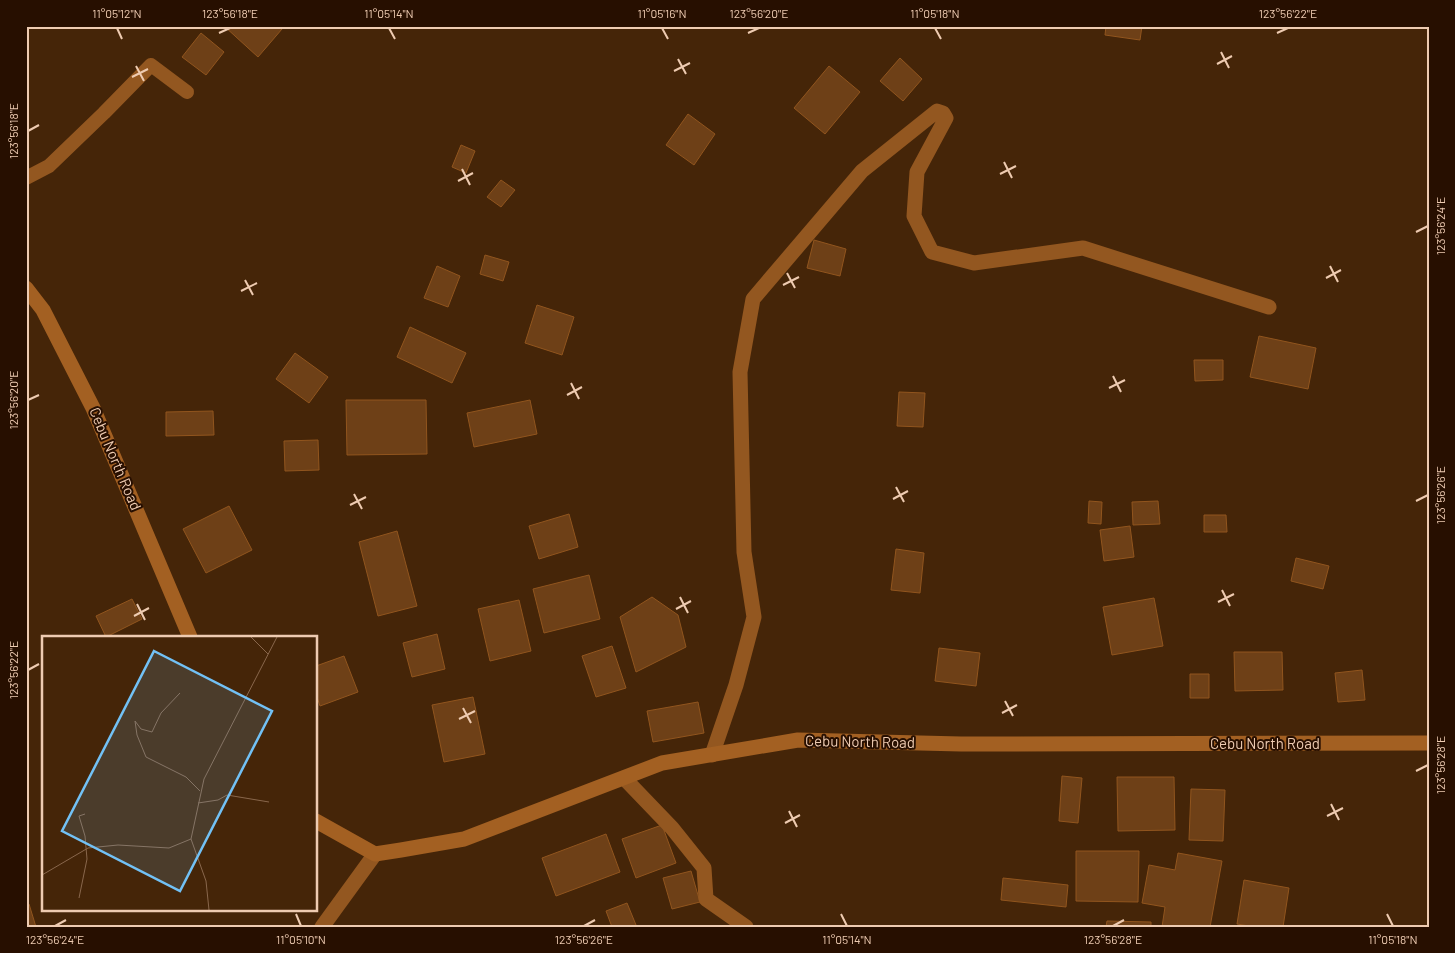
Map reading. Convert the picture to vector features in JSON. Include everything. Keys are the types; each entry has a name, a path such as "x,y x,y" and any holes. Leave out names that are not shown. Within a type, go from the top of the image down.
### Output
{"main road":[{"name":"Cebu North Road","path":"26,288 43,310 93,408 190,636"},
{"name":"Cebu North Road","path":"375,854 464,839 662,763 798,740 961,744 1429,743"},
{"path":"318,822 375,854"}],"street":[{"path":"712,755 736,685 754,617 744,552 740,372 753,299 862,171 937,112 943,113 946,118 916,172 914,216 932,252 974,263 1083,248 1269,307"},
{"path":"624,778 672,828 704,868 706,899 746,927"},
{"path":"322,927 375,854"}],"lane":[{"path":"26,178 49,166 151,64 187,92"}],"building":[{"path":"224,26 280,26 282,29 258,57"},
{"path":"1106,26 1142,26 1140,40 1105,35"},
{"path":"201,33 224,52 206,75 182,57"},
{"path":"900,58 922,79 903,101 880,81"},
{"path":"829,66 860,92 825,134 794,108"},
{"path":"688,114 715,134 694,165 666,145"},
{"path":"461,145 475,151 466,173 452,167"},
{"path":"501,180 515,190 501,207 487,197"},
{"path":"814,240 846,249 840,276 807,268"},
{"path":"485,255 509,262 503,281 480,274"},
{"path":"437,266 460,276 448,307 424,298"},
{"path":"537,305 574,317 562,355 525,343"},
{"path":"410,327 466,353 452,383 397,357"},
{"path":"1259,336 1316,348 1308,389 1250,377"},
{"path":"295,353 328,377 309,403 276,379"},
{"path":"1194,360 1223,360 1223,380 1195,381"},
{"path":"899,392 925,393 923,427 897,426"},
{"path":"346,400 426,400 427,454 347,455"},
{"path":"530,400 537,434 474,447 467,413"},
{"path":"213,411 214,435 166,436 166,412"},
{"path":"318,440 319,470 285,471 284,441"},
{"path":"1089,501 1102,502 1101,524 1088,523"},
{"path":"1158,501 1160,524 1133,525 1132,502"},
{"path":"229,506 252,550 206,573 183,529"},
{"path":"569,514 578,547 539,559 529,526"},
{"path":"1204,515 1226,515 1227,532 1204,532"},
{"path":"1130,526 1134,557 1104,561 1100,530"},
{"path":"397,531 417,606 378,616 359,542"},
{"path":"896,549 924,553 920,593 891,590"},
{"path":"1296,558 1329,566 1323,589 1291,581"},
{"path":"589,575 600,619 544,633 533,589"},
{"path":"652,597 678,615 686,647 636,672 620,617"},
{"path":"1154,598 1163,646 1112,655 1103,607"},
{"path":"132,599 142,619 106,636 96,616"},
{"path":"519,600 531,651 490,661 478,609"},
{"path":"437,634 445,669 412,677 403,643"},
{"path":"612,646 626,688 596,697 582,656"},
{"path":"939,648 980,653 976,686 935,681"},
{"path":"1234,652 1282,652 1283,690 1235,691"},
{"path":"344,656 358,692 320,706 318,700 318,665"},
{"path":"1362,670 1365,700 1338,702 1335,673"},
{"path":"1190,674 1209,674 1209,698 1190,698"},
{"path":"473,697 485,754 444,762 432,705"},
{"path":"698,702 704,733 653,742 647,711"},
{"path":"1062,776 1082,778 1078,823 1059,821"},
{"path":"1117,777 1174,777 1175,830 1118,831"},
{"path":"1191,789 1225,790 1223,841 1189,840"},
{"path":"662,825 676,863 636,878 622,839"},
{"path":"606,834 620,872 556,896 542,858"},
{"path":"1076,851 1139,851 1138,902 1076,901"},
{"path":"1178,853 1222,861 1210,927 1162,927 1165,907 1142,903 1149,865 1175,870"},
{"path":"691,871 700,902 672,909 663,878"},
{"path":"1003,878 1068,885 1066,907 1001,900"},
{"path":"1244,880 1289,888 1283,927 1255,927 1237,924"},
{"path":"627,903 636,925 631,927 612,927 606,911"},
{"path":"29,904 36,927 26,927 26,905"},
{"path":"1107,921 1151,922 1151,927 1106,927"}]}
